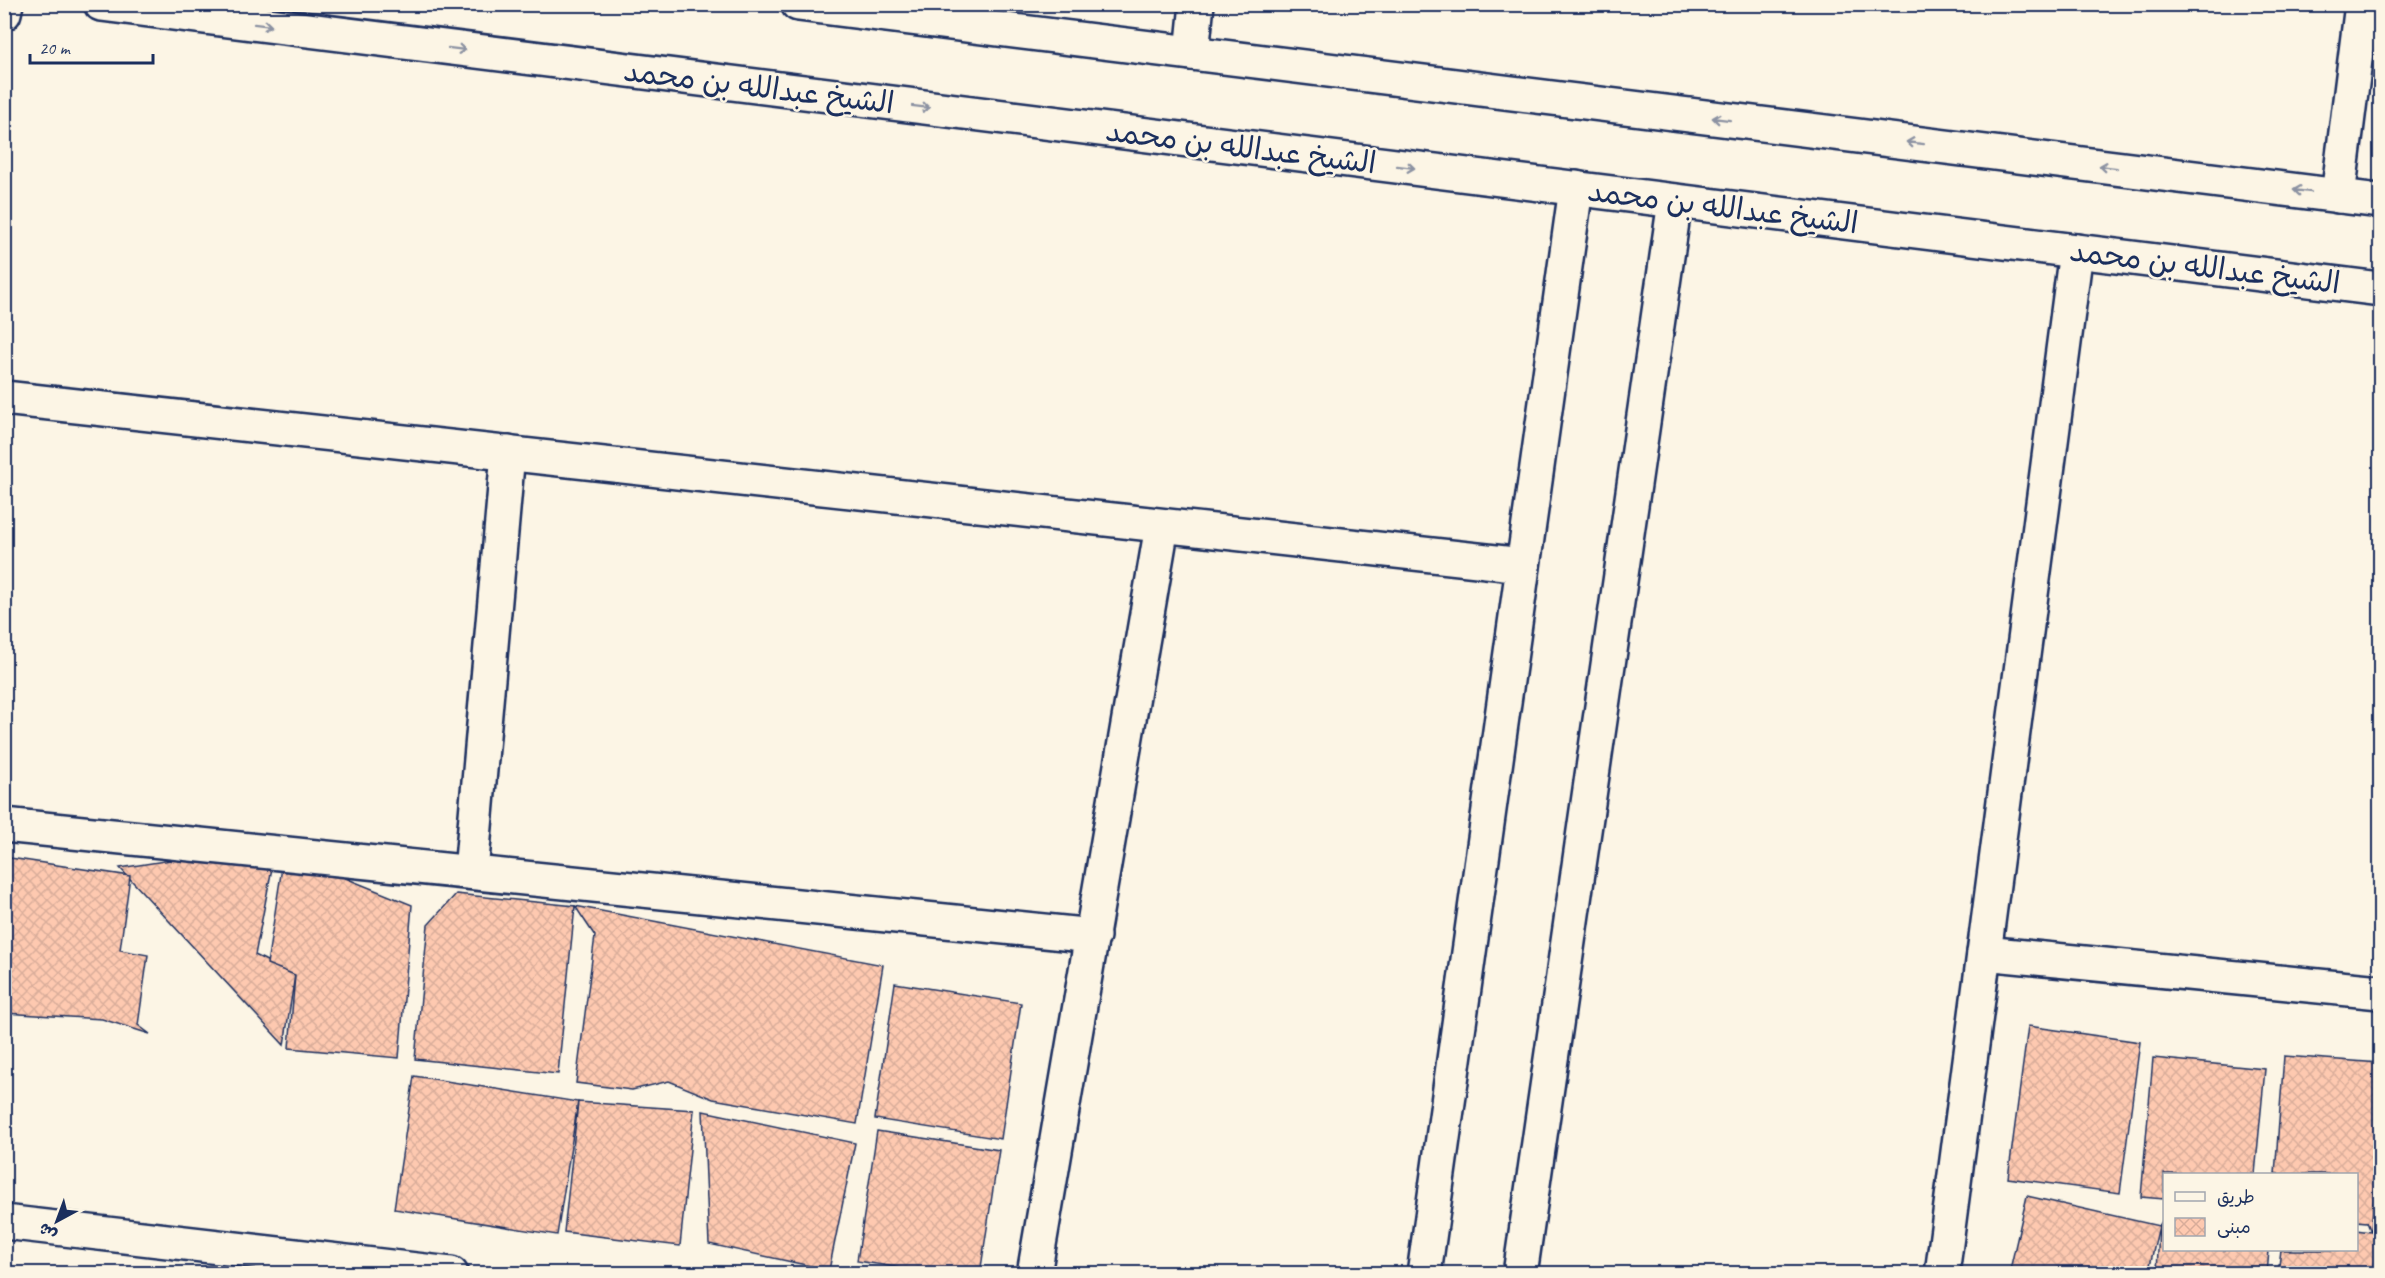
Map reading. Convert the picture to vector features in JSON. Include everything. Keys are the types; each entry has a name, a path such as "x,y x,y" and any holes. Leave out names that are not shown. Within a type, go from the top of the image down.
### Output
{"street":[{"path":"4,14 6,4"},
{"name":"الشيخ عبدالله بن محمد","path":"101,4 2380,289"},
{"path":"798,4 2380,201"},
{"path":"1192,53 1197,4"},
{"path":"2338,195 2362,4"},
{"path":"1424,1274 1576,188"},
{"path":"1520,1274 1675,201"},
{"path":"1942,1274 2076,251"},
{"path":"4,398 1523,565"},
{"path":"471,872 508,453"},
{"path":"1034,1274 1162,526"},
{"path":"4,825 1093,936"},
{"path":"1984,953 2380,992"},
{"path":"4,1222 250,1262 451,1274"}],"building":[{"path":"196,856 272,868 255,955 295,975 284,1045 120,868"},
{"path":"10,858 130,876 120,950 148,955 138,1025 150,1034 102,1019 4,1013 4,867"},
{"path":"283,861 318,867 412,905 399,1058 289,1048 295,975 267,964"},
{"path":"456,894 575,906 558,1074 415,1059 428,925"},
{"path":"575,906 883,965 857,1124 713,1099 669,1081 632,1090 576,1083 595,936"},
{"path":"895,983 1021,1003 1001,1139 875,1119"},
{"path":"2028,1026 2140,1042 2120,1193 2008,1178"},
{"path":"2284,1056 2380,1063 2380,1127 2371,1232 2367,1222 2358,1221 2358,1173 2275,1173"},
{"path":"2153,1058 2265,1069 2255,1173 2163,1173 2163,1199 2141,1197"},
{"path":"414,1076 578,1102 557,1235 394,1209"},
{"path":"578,1102 694,1110 680,1246 564,1232"},
{"path":"703,1111 855,1143 829,1270 709,1244"},
{"path":"877,1131 999,1150 980,1274 938,1274 857,1261"},
{"path":"2027,1196 2159,1226 2148,1274 2009,1274"},
{"path":"2163,1220 2163,1251 2269,1251 2267,1274 2157,1274 2159,1226"},
{"path":"2358,1230 2378,1233 2373,1274 2278,1274 2281,1251 2358,1251"}]}
